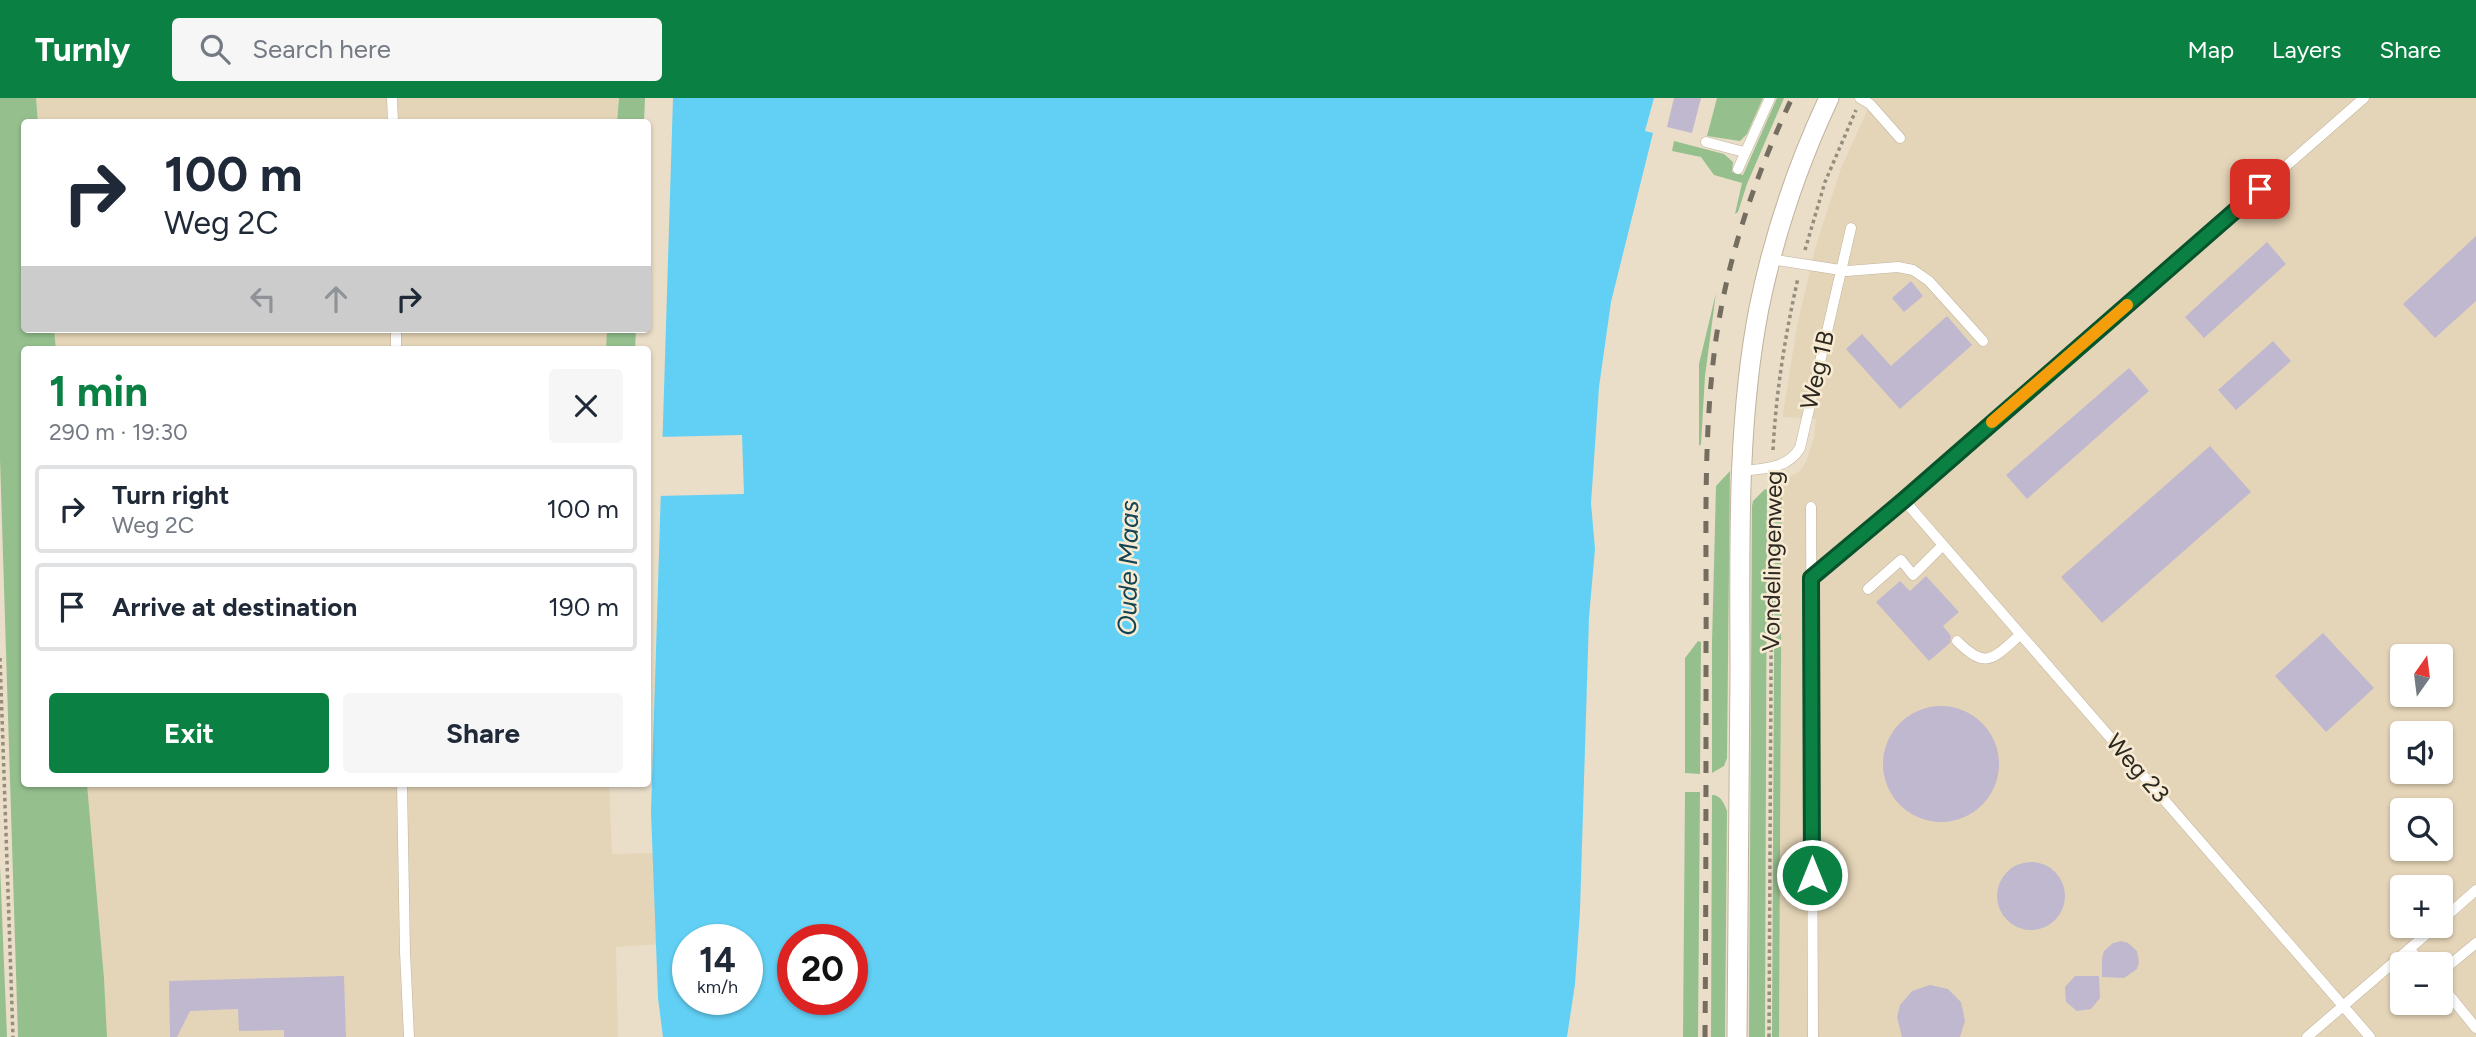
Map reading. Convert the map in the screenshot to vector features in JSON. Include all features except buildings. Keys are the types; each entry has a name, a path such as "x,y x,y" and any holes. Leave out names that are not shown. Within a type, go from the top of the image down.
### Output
{"street":[{"name":"Vondelingenweg","path":"1737,1037 1745,420 1751,364 1770,259 1797,170 1829,98"}],"lane":[{"path":"392,98 393,119"},
{"path":"1738,169 1770,98"},
{"path":"1861,98 1870,104 1900,138"},
{"path":"1811,578 2364,98"},
{"path":"1706,142 1744,152"},
{"name":"Weg 1B","path":"1743,471 1784,464 1794,458 1800,448 1851,228"},
{"path":"1770,259 1840,270 1898,267 1913,270 1929,281 1983,341"},
{"name":"Weg 23","path":"1904,500 2370,1037"},
{"path":"1811,508 1813,1037"},
{"path":"1868,589 1901,560 1913,575 1942,545"},
{"path":"1957,641 1972,655 1982,659 1992,657 2020,635"},
{"path":"402,787 409,1037"},
{"path":"2453,911 2476,891"},
{"path":"2307,1037 2421,938"},
{"path":"2453,962 2476,943"},
{"path":"2409,949 2412,952"},
{"path":"2453,1000 2476,1028"}],"path":[{"path":"1804,254 1825,182 1861,98"},
{"name":"Vondelingenweg","path":"1769,1037 1773,467 1776,395 1787,324 1798,277"},
{"path":"0,658 12,1037"}],"shaded area":[{"path":"36,98 619,98 617,119 38,119"},
{"path":"1873,98 2476,98 2476,1037 1779,1037 1782,480 1799,472 1806,462 1814,438 1816,419 1783,417 1783,414 1797,326 1815,249 1841,168"},
{"path":"54,333 607,333 606,346 56,346"},
{"path":"87,787 609,787 612,854 754,850 701,924 672,924 672,943 616,947 618,1037 107,1037"}],"green space":[{"path":"0,98 36,98 38,119 21,119 21,333 54,333 56,346 21,346 21,787 87,787 107,1037 18,1037 0,459"},
{"path":"619,98 645,98 644,119 617,119"},
{"path":"1717,98 1763,98 1747,134 1740,141 1707,136"},
{"path":"1777,98 1784,98 1735,214 1742,183 1714,175 1701,157 1672,151 1674,141 1724,154 1733,162 1732,172 1743,175"},
{"path":"1716,293 1705,376 1701,444 1699,446 1699,364"},
{"path":"607,333 636,333 635,346 606,346"},
{"path":"1730,471 1727,758 1724,766 1712,773 1716,486"},
{"path":"1787,478 1782,480 1779,1037 1772,1037 1775,480"},
{"path":"1765,489 1765,1037 1749,1037 1752,506 1753,501"},
{"path":"1698,641 1701,642 1700,774 1685,773 1685,658"},
{"path":"1685,792 1700,792 1698,1037 1683,1037"},
{"path":"1712,795 1720,798 1727,811 1725,1037 1711,1037"},
{"path":"0,866 7,1037 0,1037"}],"water":[{"name":"Oude Maas","path":"673,98 1654,98 1645,131 1653,133 1611,302 1599,387 1591,503 1595,549 1589,617 1580,911 1575,984 1567,1037 663,1037 658,998 651,812"}],"pier":[{"path":"742,435 744,494 657,496 659,437"}],"railway":[{"path":"1705,1037 1706,492 1712,377 1721,308 1736,246 1755,186 1792,98"}],"slow traffic":[{"path":"1992,422 2127,305"}],"route":[{"path":"1812,875 1811,578 2260,189"}]}
